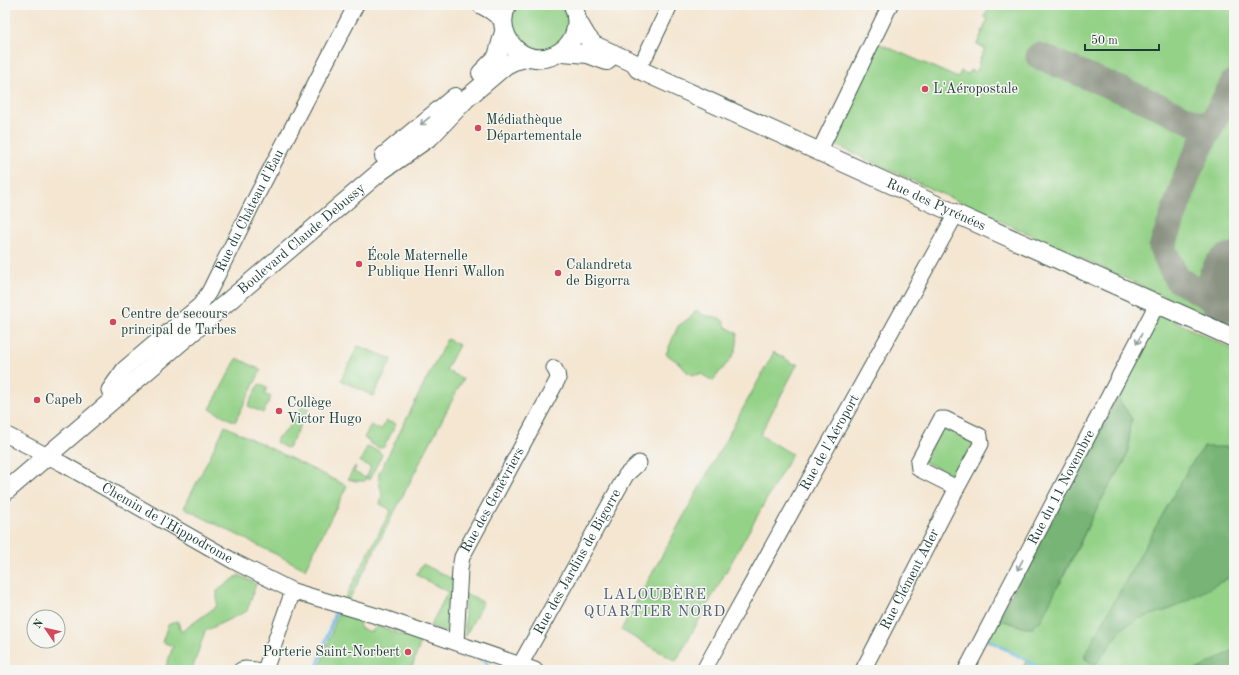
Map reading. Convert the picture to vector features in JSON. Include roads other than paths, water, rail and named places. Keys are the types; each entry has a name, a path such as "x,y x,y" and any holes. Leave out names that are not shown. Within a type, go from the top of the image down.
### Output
{"main road":[{"path":"482,5 505,19 510,42 518,51 529,57"},
{"path":"576,11 587,37 594,45 634,63 641,63"},
{"path":"562,52 571,41 576,31 576,11"},
{"name":"Boulevard Claude Debussy","path":"5,492 43,452 109,390 493,62 500,51 505,19"},
{"path":"562,52 595,56 628,71 641,63"},
{"name":"Boulevard Claude Debussy","path":"5,479 43,452 381,171 431,136 466,99 494,75 514,61 529,57 541,58 554,56 562,52"},
{"name":"Rue des Pyrénées","path":"641,63 819,152 1234,338"}],"street":[{"name":"Rue du Château d'Eau","path":"109,390 124,369 200,305 209,292 270,169 356,5"},
{"path":"641,63 670,5"},
{"path":"819,152 890,5"},
{"name":"Rue de l'Aéroport","path":"704,670 956,214"},
{"name":"Rue du 11 Novembre","path":"966,670 1157,304"},
{"name":"Rue des Genévriers","path":"456,642 462,557 558,379 554,368"},
{"name":"Rue Clément Ader","path":"862,670 981,444 980,436 946,419 941,420 921,456 918,462 919,469 957,488"},
{"name":"Chemin de l'Hippodrome","path":"5,434 43,452 235,562 293,590 456,642 497,664 520,665 535,670"},
{"name":"Rue des Jardins de Bigorre","path":"520,665 626,475 639,463"},
{"path":"265,670 293,590"},
{"path":"241,670 245,668 256,670"}],"waterway":[{"path":"316,670 336,610"},
{"path":"989,640 1044,670"},
{"path":"479,658 486,662 489,668"}],"place":[{"name":"L'Aéropostale","path":"925,89"},
{"name":"Médiathèque Départementale","path":"478,128"},
{"name":"École Maternelle Publique Henri Wallon","path":"359,264"},
{"name":"Calandreta de Bigorra","path":"558,273"},
{"name":"Centre de secours principal de Tarbes","path":"113,322"},
{"name":"Capeb","path":"37,400"},
{"name":"Collège Victor Hugo","path":"279,411"},
{"name":"Porterie Saint-Norbert","path":"408,652"}],"district":[{"name":"LALOUBÈRE QUARTIER NORD","path":"655,604"}]}
